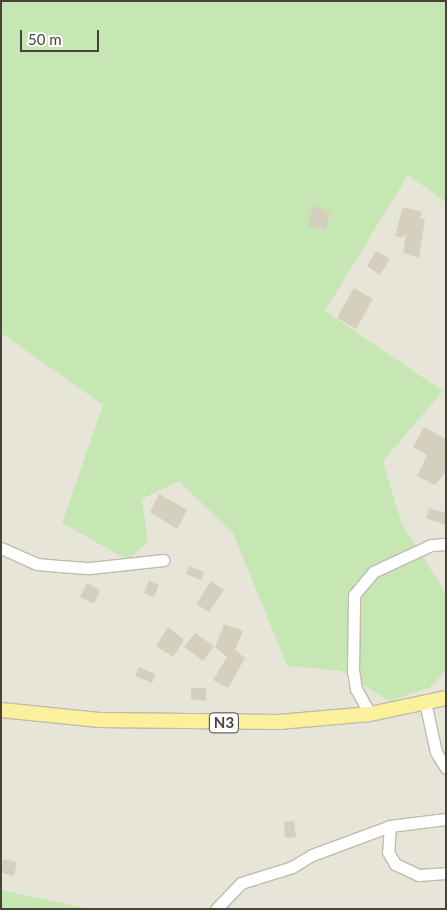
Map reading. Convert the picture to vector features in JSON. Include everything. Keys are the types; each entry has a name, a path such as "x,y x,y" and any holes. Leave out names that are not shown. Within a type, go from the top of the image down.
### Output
{"main road":[{"name":"N3","path":"1,710 46,716 201,723 279,722 370,714 446,698"}],"street":[{"path":"370,714 356,689 353,671 354,595 373,572 430,545 446,544"},
{"path":"1,548 37,564 59,566 90,568 164,560"},
{"path":"425,702 436,752 446,768"},
{"path":"216,909 241,883 390,826 446,819"},
{"path":"390,826 388,852 395,864 419,875 446,873"}],"shaded area":[{"path":"408,174 446,202 446,593 402,524 383,461 443,391 325,311"},
{"path":"1,333 103,405 63,523 148,542 142,499 179,480 233,532 287,666 341,671 389,701 431,687 446,670 446,909 91,909 1,890"}],"green space":[{"path":"1,1 446,1 446,202 408,175 325,311 443,391 383,461 402,524 446,593 446,670 431,687 389,701 341,671 287,666 233,533 179,481 142,499 148,542 128,560 62,523 103,405 1,333"},
{"path":"1,890 91,909 1,909"}],"building":[{"path":"313,205 330,213 326,230 308,226"},
{"path":"403,207 422,212 420,218 425,219 419,258 403,253 406,233 403,238 395,236"},
{"path":"376,251 390,259 380,275 367,266"},
{"path":"354,288 373,299 356,329 337,318"},
{"path":"424,427 446,439 446,472 435,485 417,476 427,455 413,447"},
{"path":"159,494 187,510 177,529 150,512"},
{"path":"429,508 446,513 446,525 426,518"},
{"path":"189,566 204,572 201,580 186,574"},
{"path":"149,580 159,585 154,597 144,593"},
{"path":"211,581 224,590 209,612 196,604"},
{"path":"87,583 100,590 94,604 80,597"},
{"path":"224,624 243,631 235,650 245,658 228,688 213,680 227,657 215,647"},
{"path":"168,627 184,640 173,657 156,646"},
{"path":"195,633 214,646 203,661 184,647"},
{"path":"139,667 156,674 152,683 135,676"},
{"path":"191,688 206,688 206,701 191,699"},
{"path":"294,821 296,837 285,838 284,822"},
{"path":"3,859 17,862 14,876 1,873"}]}
